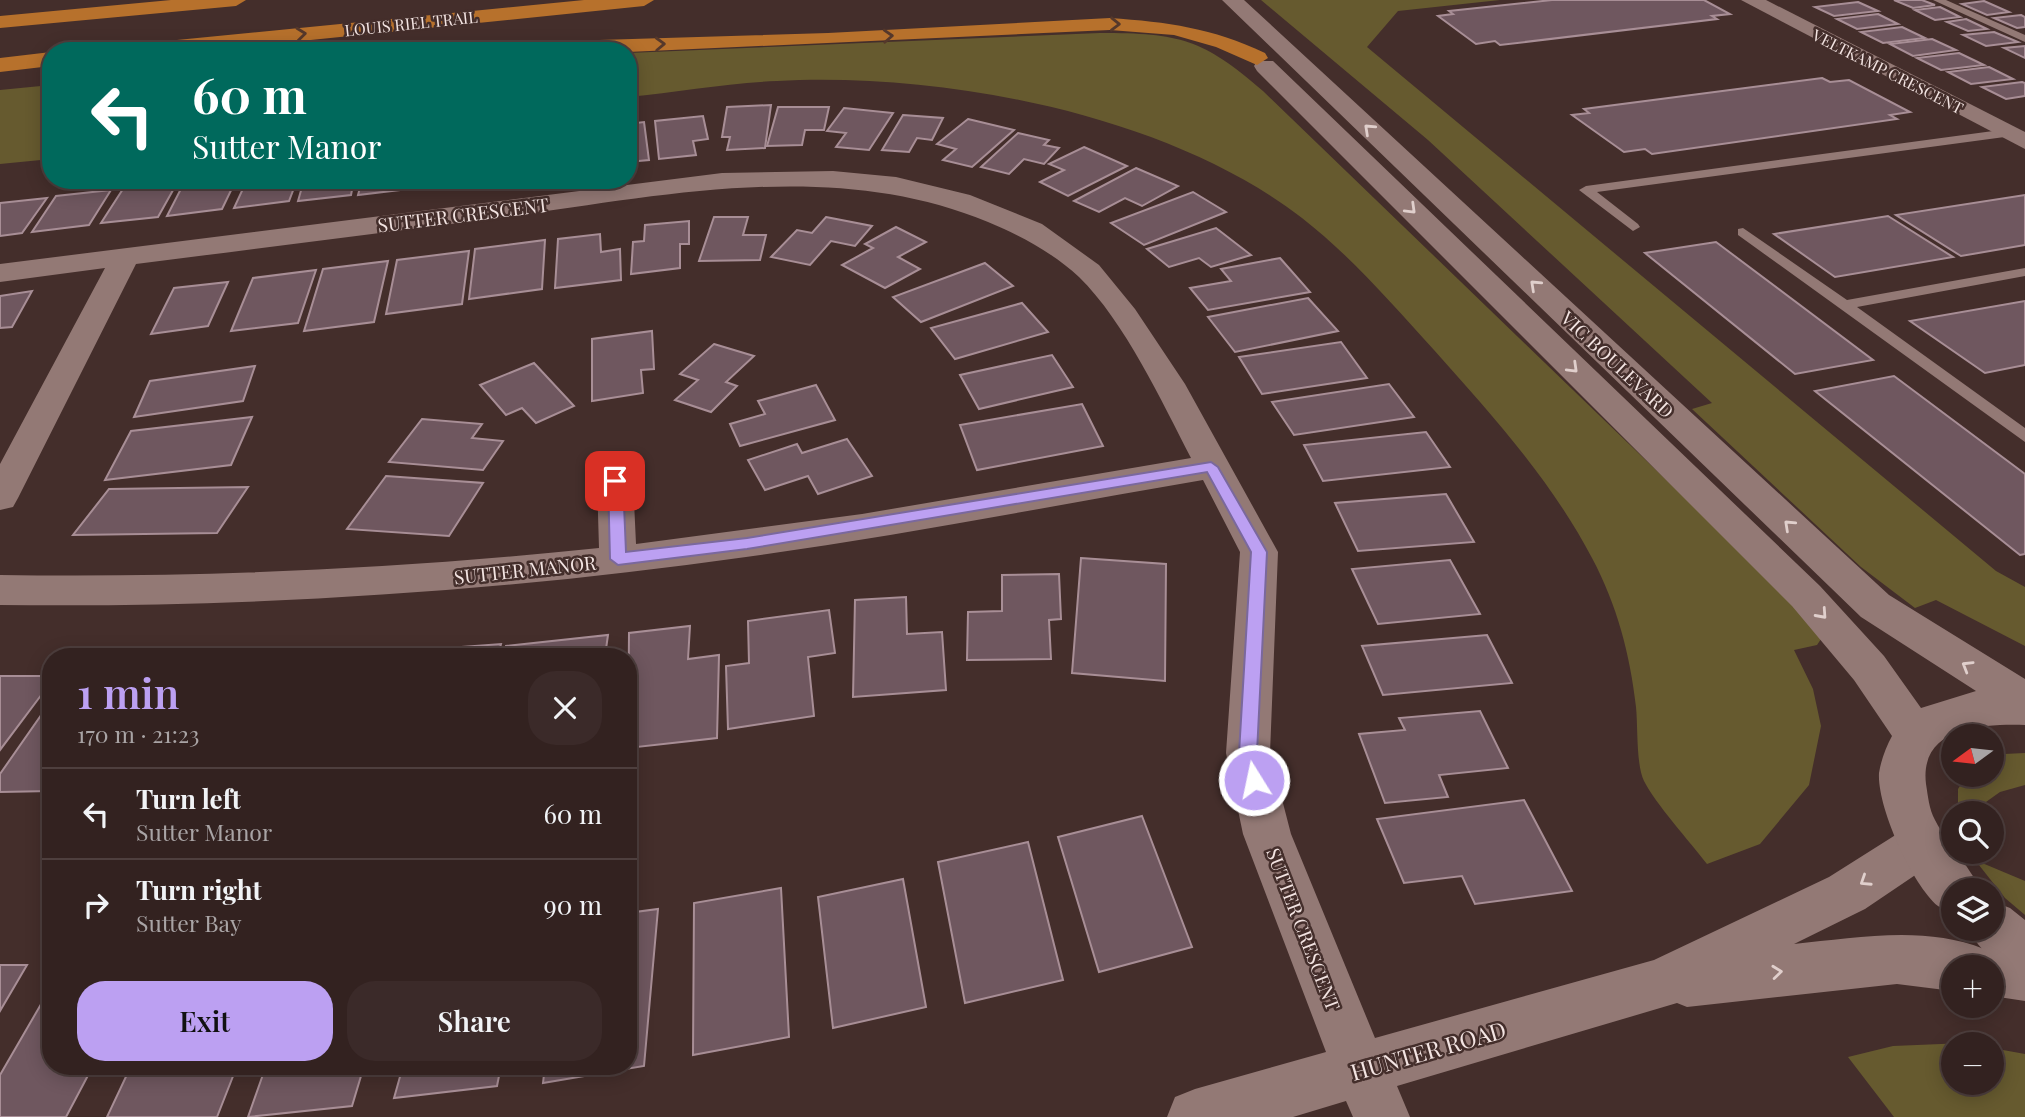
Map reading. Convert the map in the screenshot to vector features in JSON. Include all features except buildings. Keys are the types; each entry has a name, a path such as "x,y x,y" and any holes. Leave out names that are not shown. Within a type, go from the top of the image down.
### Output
{"highway":[{"path":"0,13 117,0"},
{"path":"0,22 236,0"},
{"name":"LOUIS RIEL TRAIL","path":"226,42 644,0"},
{"path":"637,45 1110,24 1175,29 1224,42 1257,58"},
{"path":"0,65 42,61"},
{"path":"0,73 42,70"}],"street":[{"name":"VIC BOULEVARD","path":"1232,0 1875,606 2025,701"},
{"name":"VELTKAMP CRESCENT","path":"1751,0 2016,137"},
{"name":"VIC BOULEVARD","path":"1257,58 1806,596 1869,668 1916,736"},
{"name":"SUTTER CRESCENT","path":"0,273 722,181 833,179 897,186 961,201 1032,230 1089,271 1124,315 1169,384 1211,467 1259,552 1248,753 1267,834 1371,1093"},
{"path":"0,498 125,258"},
{"name":"SUTTER MANOR","path":"0,590 232,589 418,579 618,559 747,544 1211,467"},
{"path":"615,481 618,559"},
{"path":"1947,878 1922,844 1905,801 1904,764 1916,736 1945,715 1985,705 2025,707"},
{"name":"HUNTER ROAD","path":"1195,1117 1371,1093 1660,984 1847,893 1922,844"},
{"path":"2004,935 2025,952"},
{"name":"HUNTER ROAD","path":"1660,984 1897,959 1941,965"},
{"path":"2004,972 2025,975"}],"lane":[{"path":"1938,0 2025,39"},
{"path":"1633,227 1586,190 2016,137"},
{"path":"1743,232 2025,436"},
{"path":"1843,304 2025,272"}],"shaded area":[{"path":"1261,0 1500,0 1398,11 1367,47 1996,571 2025,587 2025,646 1936,600 1915,608 1861,567 1692,409 1712,403 1428,140"},
{"path":"1128,33 1189,42 1223,60 1263,91 1825,633 1817,645 1794,650 1813,689 1821,726 1809,785 1760,844 1707,864 1664,811 1641,774 1633,687 1615,612 1592,558 1558,502 1499,424 1371,281 1302,218 1248,182 1186,151 1121,127 1052,107 981,93 911,84 842,80 758,82 637,96 637,53"},
{"path":"42,86 42,160 0,164 0,90"},
{"path":"2025,753 2025,785 2000,792 1987,801 1958,801 1959,788 2004,788 2004,754"},
{"path":"1978,864 1985,864 2025,881 2025,915 2004,897 2004,878 1989,878"},
{"path":"1941,1044 1941,1095 2004,1095 2004,1050 2025,1054 2025,1117 1894,1117 1848,1057 1893,1046"}],"route":[{"path":"615,481 618,559 747,544 1211,467 1259,552 1248,753 1254,780"}]}
